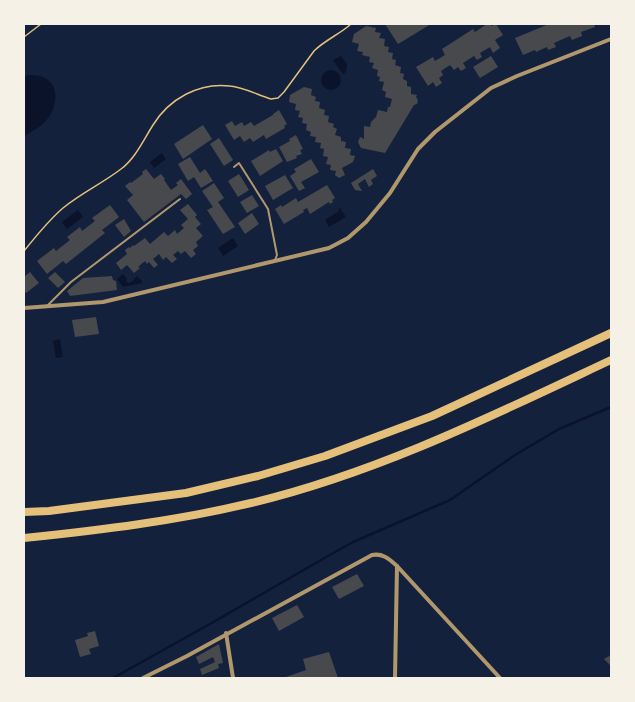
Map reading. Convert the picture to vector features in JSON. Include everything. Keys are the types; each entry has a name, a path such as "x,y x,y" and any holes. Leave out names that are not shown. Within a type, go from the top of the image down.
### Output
{"highway":[{"path":"24,512 49,511 186,493 258,476 310,460 432,416 611,333"},
{"path":"24,538 118,528 182,518 252,503 334,479 439,440 611,360"}],"street":[{"path":"24,308 103,302 329,248 348,238 377,210 390,194 418,149 435,132 491,88 517,76 611,39"},
{"path":"143,678 187,656 226,633 372,555 378,554 385,556 397,566 500,678"},
{"path":"395,678 397,566"},
{"path":"226,633 233,678"}],"lane":[{"path":"234,167 239,163 268,209 277,255 275,262"},
{"path":"47,306 70,282 180,199"}],"path":[{"path":"24,37 41,24"},
{"path":"24,250 64,208 123,168 136,152 158,118 174,101 194,90 211,86 231,86 271,99 278,98 317,48 340,34 352,24"}],"water":[{"path":"341,56 347,64 346,72 343,74 333,60"},
{"path":"331,70 338,73 341,80 338,87 331,90 324,87 321,80 324,73"},
{"path":"28,75 39,76 47,79 52,84 56,98 54,106 45,122 24,136 24,77"},
{"path":"162,153 166,159 154,168 150,162"},
{"path":"340,208 346,217 329,227 325,220 339,211 338,209"},
{"path":"78,210 83,217 67,229 62,222"},
{"path":"233,238 238,246 223,256 218,248"},
{"path":"123,274 128,283 130,283 137,276 142,283 123,287 117,279"},
{"path":"60,339 63,357 56,358 53,341"}],"building":[{"path":"385,24 431,24 398,44"},
{"path":"487,24 492,26 496,24 503,35 495,40 500,48 493,53 490,47 480,53 482,57 477,60 474,56 463,63 466,68 461,71 458,67 454,70 450,65 441,71 443,75 439,78 442,83 436,87 433,82 428,86 416,67 433,57 435,61 445,55 442,49 473,29 475,32"},
{"path":"549,24 594,24 595,27 581,32 582,36 572,40 570,36 554,43 556,47 548,50 547,47 536,52 535,50 523,55 515,38"},
{"path":"366,26 376,28 375,32 381,33 379,38 385,39 384,46 389,47 388,52 393,53 392,59 396,60 395,65 401,67 400,73 404,74 403,79 407,81 407,86 411,87 411,94 417,95 416,97 418,100 417,104 414,105 385,153 361,148 358,142 360,137 364,139 364,126 370,127 371,122 376,117 378,110 387,112 392,99 385,97 386,92 382,90 384,82 379,81 380,77 377,76 378,70 372,68 374,63 369,62 370,57 362,55 363,52 357,51 359,44 352,42 354,34"},
{"path":"491,56 498,67 480,78 473,67"},
{"path":"304,87 312,89 311,95 316,97 315,101 320,102 319,108 325,110 324,115 329,116 328,122 334,124 333,127 337,129 335,135 341,137 341,141 346,142 345,148 351,149 350,155 355,156 353,162 342,168 345,175 339,178 335,175 336,171 330,170 331,165 326,164 328,157 323,156 324,149 320,148 321,143 315,142 316,137 310,136 311,132 306,130 307,124 302,123 303,118 298,117 300,111 295,110 296,104 289,102 290,95"},
{"path":"279,110 287,124 284,126 285,128 266,139 264,135 253,142 250,138 244,142 240,136 234,140 225,125 232,121 235,126 242,122 244,126 251,122 254,126"},
{"path":"203,125 212,139 183,159 174,144"},
{"path":"296,135 303,149 300,150 302,154 287,162 279,147 290,141 289,139"},
{"path":"219,138 233,160 224,166 210,144"},
{"path":"276,149 283,161 260,176 251,161 269,150 270,152"},
{"path":"190,157 200,173 205,169 213,181 201,188 194,177 188,181 178,164"},
{"path":"311,159 319,172 301,182 305,188 299,191 290,176 296,172 294,169"},
{"path":"146,169 154,179 161,174 171,190 178,185 176,183 181,179 192,194 186,199 181,194 144,222 127,200 133,195 125,186 143,174 142,172"},
{"path":"373,169 377,176 371,180 373,184 369,187 365,179 358,184 362,191 355,190 351,183"},
{"path":"239,174 249,190 238,197 228,181"},
{"path":"285,175 293,188 273,200 265,186"},
{"path":"214,183 224,198 218,202 235,227 223,234 207,210 213,207 202,191"},
{"path":"327,185 335,198 332,200 333,202 330,204 329,202 310,214 307,208 303,210 304,212 284,224 275,209 281,205 282,207 296,198 298,202"},
{"path":"252,195 259,206 247,213 240,202"},
{"path":"188,204 197,215 195,217 201,224 196,228 203,236 196,242 198,246 193,250 196,254 191,258 185,251 181,254 178,251 173,255 177,259 172,263 166,257 163,260 159,254 153,259 158,265 154,268 149,262 147,264 145,261 134,273 127,265 121,270 116,263 127,254 125,250 129,247 134,246 145,238 150,244 164,232 168,236 175,230 177,234 184,228 181,225 188,219 180,210"},
{"path":"110,205 119,217 102,230 105,233 66,264 63,261 47,274 37,261 54,248 56,251 70,240 67,237 80,227 82,231 95,221 92,218"},
{"path":"252,213 259,224 245,234 238,223"},
{"path":"124,219 131,231 124,237 115,225"},
{"path":"30,272 39,283 26,293 24,290 24,277"},
{"path":"55,272 65,282 58,288 48,278"},
{"path":"112,276 113,280 116,281 117,290 70,296 67,291 83,278"},
{"path":"96,317 99,334 75,337 72,320"},
{"path":"357,574 364,586 339,599 332,587"},
{"path":"297,605 304,617 279,631 272,618"},
{"path":"95,631 99,646 89,649 91,654 80,657 75,640 88,636 87,633"},
{"path":"219,644 223,663 218,664 219,668 202,675 200,669 215,662 213,657 199,664 196,657"},
{"path":"329,652 338,678 283,678 306,670 303,659"},
{"path":"611,655 611,666 604,659"}],"waterway":[{"path":"113,678 353,542 450,500 515,455 559,429 611,407"}]}
